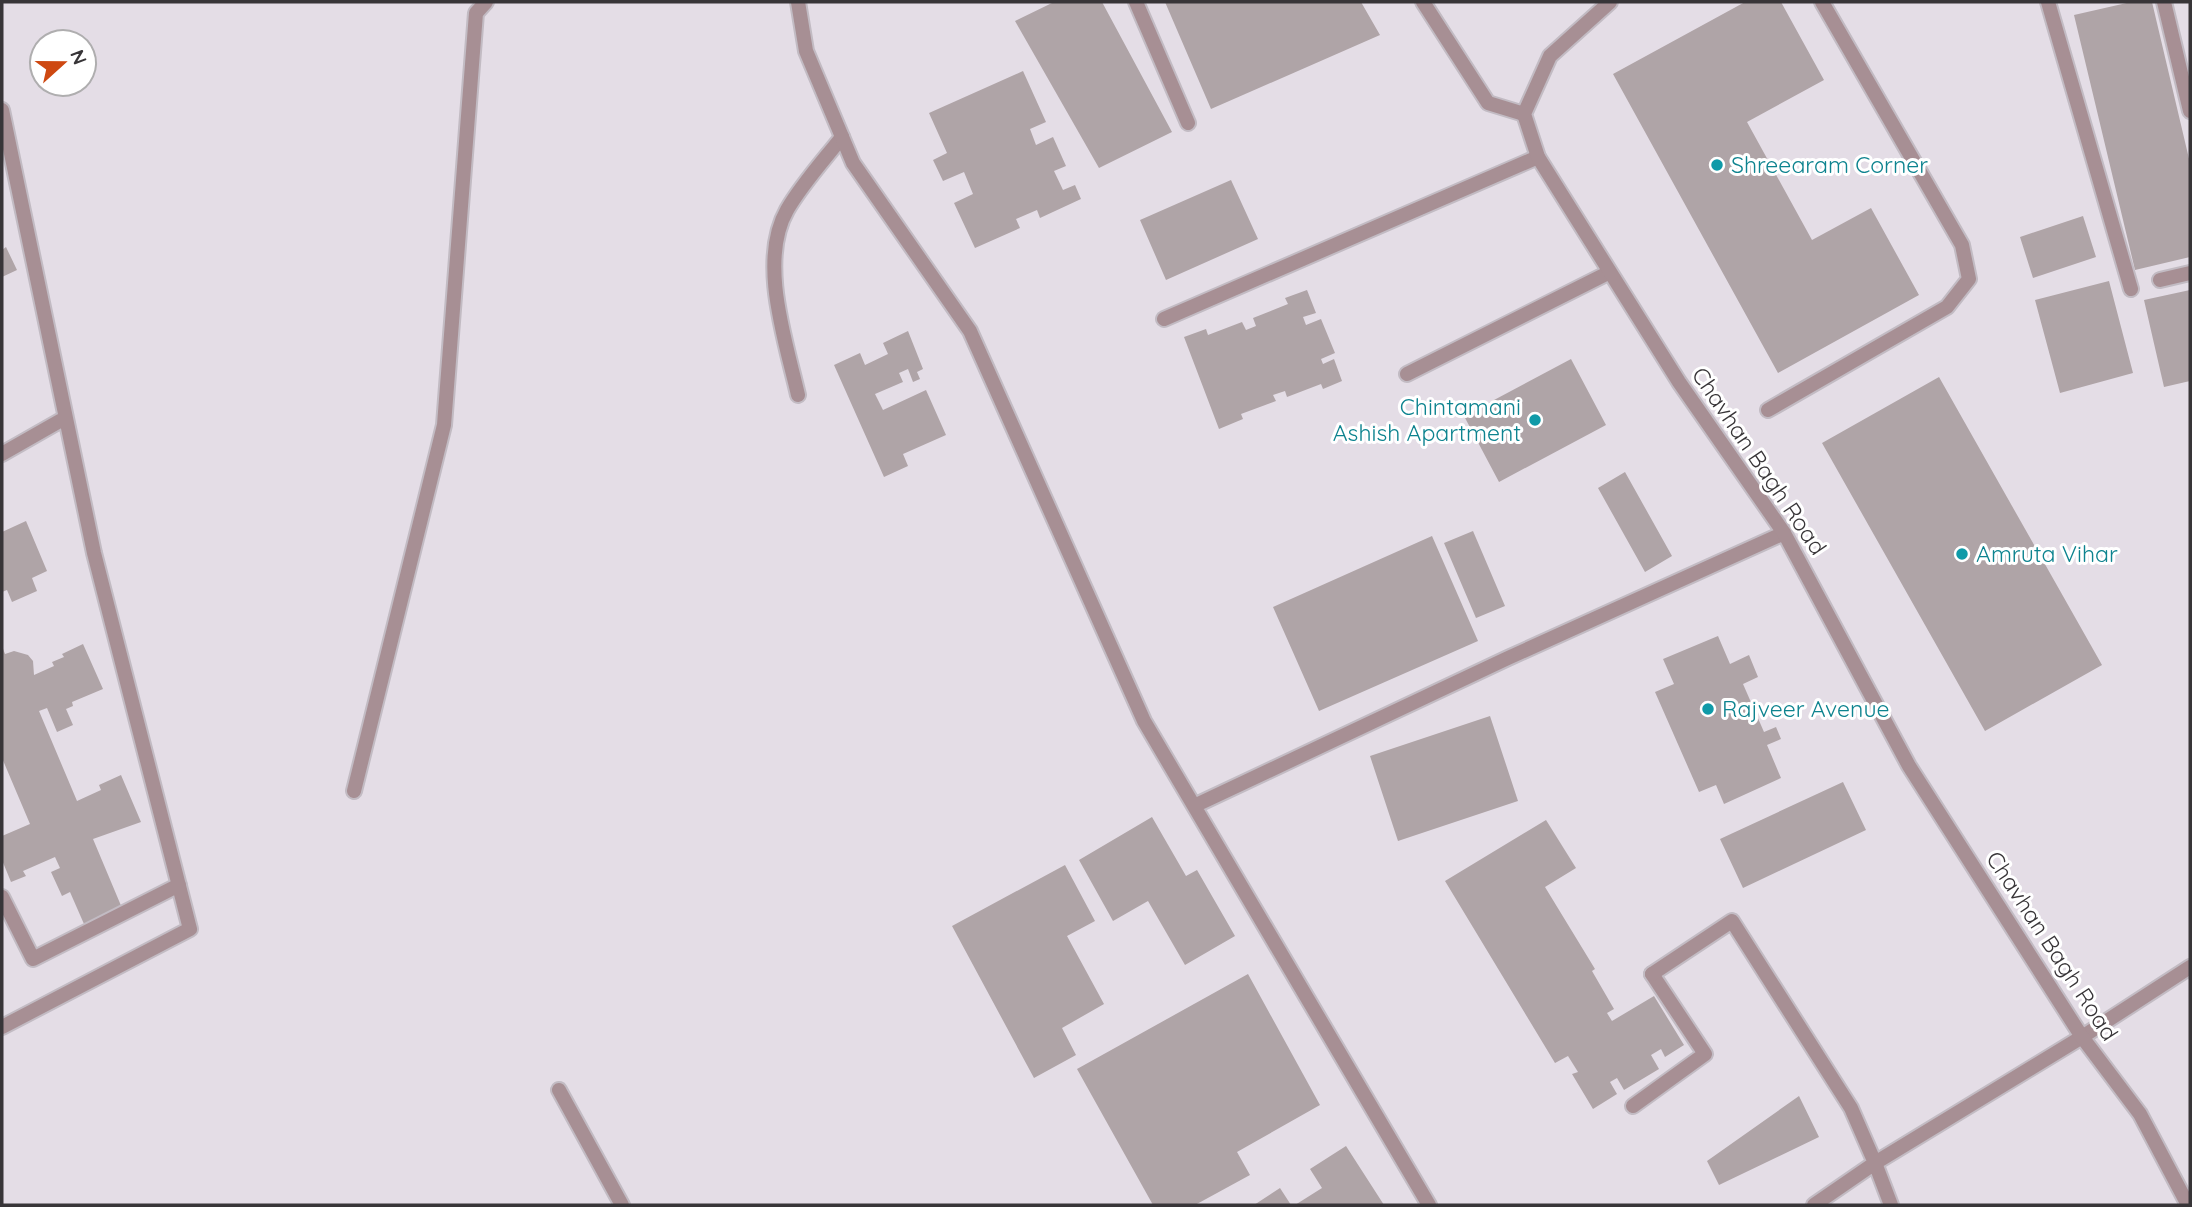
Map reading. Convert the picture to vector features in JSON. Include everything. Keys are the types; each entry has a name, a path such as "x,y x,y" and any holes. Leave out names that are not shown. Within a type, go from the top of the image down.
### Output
{"street":[{"path":"354,791 444,425 475,13 486,2"},
{"path":"798,2 806,51 853,163 970,331 1144,721 1429,1205"},
{"path":"1136,2 1188,123"},
{"path":"1423,2 1488,103 1524,114 1550,56 1610,2"},
{"path":"1768,410 1947,307 1969,279 1962,245 1822,2"},
{"path":"2048,2 2131,289"},
{"path":"2164,2 2190,111"},
{"path":"2,110 94,553 190,929 2,1027"},
{"name":"Chavhan Bagh Road","path":"1524,114 1538,158 1679,382 1784,533 1909,766 2082,1037 2140,1114 2188,1205"},
{"path":"798,395 779,310 774,249 786,212 842,137"},
{"path":"1164,320 1538,158"},
{"path":"1407,374 1608,273"},
{"path":"2160,280 2190,273"},
{"path":"2,454 65,418"},
{"path":"1194,806 1495,664 1784,533"},
{"path":"2,897 33,959 179,885"},
{"path":"1633,1106 1705,1055 1652,974 1732,921 1851,1108 1891,1205"},
{"path":"1814,1205 1875,1163 2082,1037 2190,967"},
{"path":"559,1090 622,1205"}],"building":[{"path":"1054,2 1102,2 1172,132 1099,168 1015,21"},
{"path":"1165,2 1361,2 1380,35 1211,109"},
{"name":"Shreearam Corner","path":"1745,2 1781,2 1824,80 1747,122 1812,240 1871,208 1919,295 1778,373 1613,74"},
{"path":"2131,2 2152,2 2190,163 2190,257 2135,270 2074,15"},
{"path":"1023,71 1046,122 1030,129 1036,145 1053,137 1066,166 1054,171 1063,190 1075,185 1081,199 1040,218 1037,210 1016,219 1020,228 975,248 954,203 973,194 964,172 943,181 933,160 947,153 929,113"},
{"path":"1231,180 1258,239 1166,280 1140,220"},
{"path":"2083,216 2096,257 2033,278 2020,237"},
{"path":"6,247 17,270 2,277 2,250"},
{"path":"2109,281 2133,373 2060,393 2035,300"},
{"path":"1307,290 1316,313 1303,317 1306,325 1321,319 1335,353 1321,359 1323,364 1334,359 1342,381 1323,389 1321,384 1287,397 1285,391 1273,395 1276,401 1241,414 1243,419 1219,429 1184,337 1206,329 1208,335 1242,322 1246,330 1256,326 1253,318 1288,304 1285,298"},
{"path":"2190,290 2190,381 2164,387 2144,300"},
{"path":"908,331 923,369 917,372 920,379 913,382 908,369 899,373 903,382 875,394 883,410 926,390 946,435 903,454 908,466 884,477 834,365 860,353 865,365 888,354 883,343"},
{"name":"Chintamani Ashish Apartment","path":"1571,359 1606,425 1499,482 1464,416"},
{"name":"Amruta Vihar","path":"1939,377 2102,665 1985,731 1822,443"},
{"path":"1625,472 1672,556 1645,572 1598,488"},
{"path":"26,521 47,571 32,578 37,591 12,602 7,590 2,592 2,532"},
{"path":"1473,531 1505,606 1476,618 1444,543"},
{"path":"1432,536 1478,641 1319,711 1273,607"},
{"name":"Rajveer Avenue","path":"1718,636 1730,664 1749,655 1758,677 1743,684 1764,732 1776,727 1781,739 1767,745 1781,778 1724,804 1716,785 1699,792 1655,692 1674,684 1663,659"},
{"path":"83,644 103,689 72,702 73,706 66,709 73,725 57,732 47,708 39,711 77,801 101,790 99,785 121,775 141,822 93,839 122,908 84,924 70,892 62,896 51,872 60,868 55,857 23,871 26,876 11,882 2,860 2,836 30,824 2,758 2,646 5,654 14,651 28,655 33,661 34,675 54,666 52,662 64,657 62,654"},
{"path":"1490,716 1518,801 1398,841 1370,756"},
{"path":"1843,782 1866,830 1743,888 1720,839"},
{"path":"1152,817 1186,876 1197,870 1235,936 1185,965 1148,901 1113,921 1079,860"},
{"path":"1546,820 1576,868 1545,887 1595,969 1592,971 1614,1009 1607,1013 1612,1021 1654,996 1684,1045 1665,1057 1661,1049 1651,1055 1659,1069 1624,1090 1617,1078 1610,1082 1617,1094 1593,1109 1572,1074 1578,1072 1568,1056 1555,1063 1445,881"},
{"path":"1065,865 1095,921 1067,936 1104,1004 1062,1028 1076,1055 1034,1078 952,926"},
{"path":"1248,974 1320,1105 1237,1152 1250,1175 1195,1205 1153,1205 1077,1069"},
{"path":"1799,1096 1819,1137 1719,1185 1707,1161"},
{"path":"1346,1146 1384,1205 1295,1205 1322,1188 1310,1169"},
{"path":"1280,1188 1291,1205 1254,1205"}],"place":[{"name":"Shreearam Corner","path":"1717,165"},
{"name":"Chintamani Ashish Apartment","path":"1535,420"},
{"name":"Amruta Vihar","path":"1962,554"},
{"name":"Rajveer Avenue","path":"1708,709"}]}
